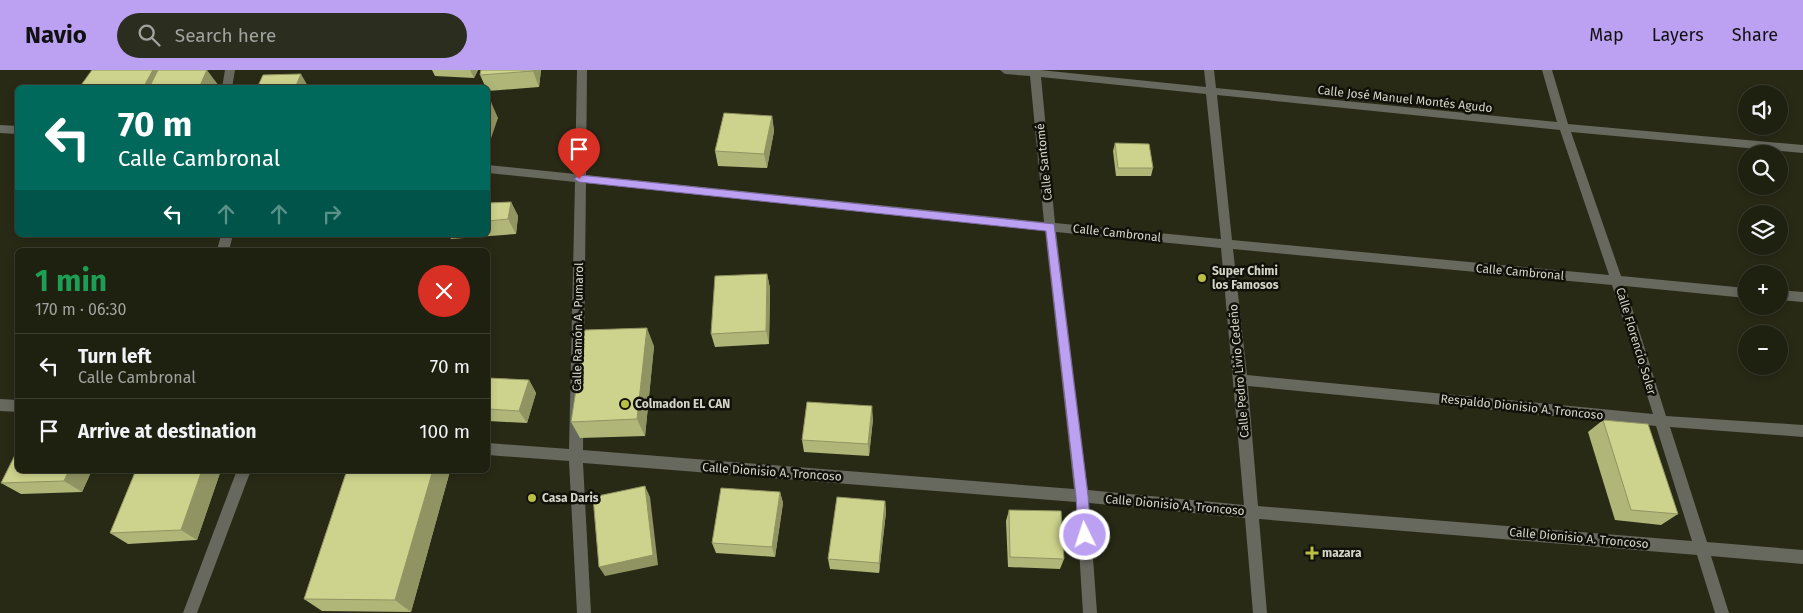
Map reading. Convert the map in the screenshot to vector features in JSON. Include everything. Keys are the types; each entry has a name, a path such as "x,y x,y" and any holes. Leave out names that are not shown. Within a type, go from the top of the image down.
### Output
{"street":[{"path":"228,85 230,70"},
{"name":"Calle Ramón A. Pumarol","path":"582,70 576,457 584,613"},
{"name":"Calle José Manuel Montés Agudo","path":"1005,70 1036,71 1210,92 1803,149"},
{"name":"Calle Pedro Livio Cedeño","path":"1209,70 1241,380 1250,512 1260,613"},
{"name":"Calle Florencio Soler","path":"1548,70 1564,127 1617,281 1722,613"},
{"name":"Calle Santomé","path":"1036,71 1050,227 1082,496 1090,613"},
{"path":"0,129 15,130"},
{"name":"Calle Cambronal","path":"490,169 1050,227 1738,291"},
{"path":"1788,296 1803,298"},
{"name":"Respaldo Dionisio A. Troncoso","path":"1241,380 1660,421 1803,431"},
{"path":"0,405 15,406"},
{"name":"Calle Dionisio A. Troncoso","path":"490,449 1082,496 1250,512 1803,557"},
{"path":"190,613 243,473"}],"building":[{"path":"92,70 153,70 145,85 81,85"},
{"path":"158,70 207,70 200,85 150,85"},
{"path":"481,70 533,70 533,71 480,75"},
{"path":"301,74 296,85 258,85 263,75"},
{"path":"724,113 772,116 764,154 715,151"},
{"path":"1115,143 1149,144 1153,168 1118,168"},
{"path":"511,202 508,219 490,221 490,203"},
{"path":"767,274 766,331 711,334 715,276"},
{"path":"647,328 637,419 571,422 585,330"},
{"path":"490,378 529,380 519,411 490,409"},
{"path":"807,402 872,406 868,444 802,440"},
{"path":"1603,420 1648,424 1678,514 1631,510"},
{"path":"15,455 15,473 68,473 64,481 1,483"},
{"path":"135,473 201,473 181,530 110,533"},
{"path":"346,473 432,473 395,600 304,599"},
{"path":"645,486 653,555 599,567 593,497"},
{"path":"721,488 780,492 772,547 712,543"},
{"path":"837,497 885,501 879,563 828,559"},
{"path":"1009,510 1061,511 1064,559 1010,557"}],"place":[{"name":"Super Chimi los Famosos","path":"1202,278"},
{"name":"Colmadon EL CAN","path":"625,404"},
{"name":"Casa Daris","path":"532,498"},
{"name":"mazara","path":"1312,553"}],"route":[{"path":"579,179 1050,227 1085,535"}]}
